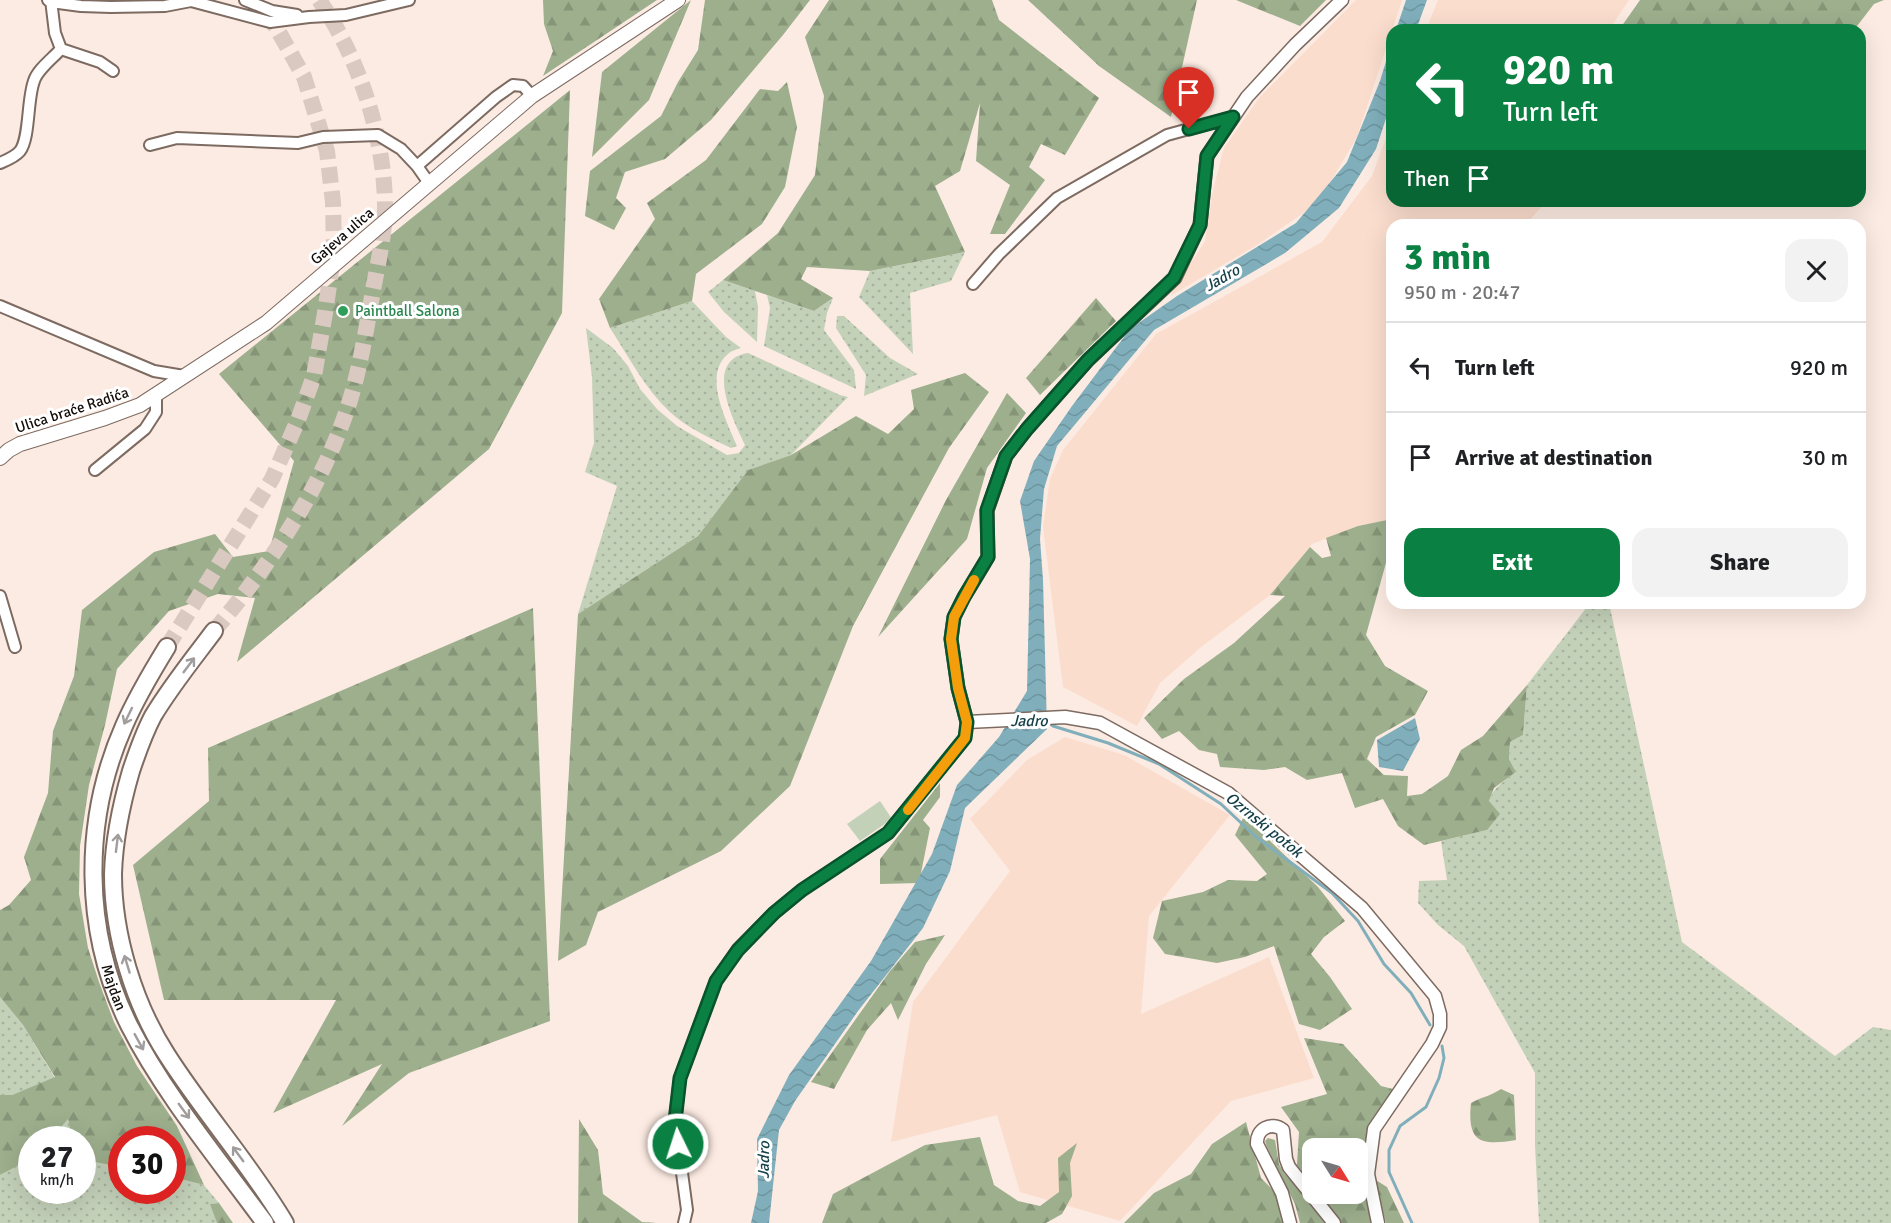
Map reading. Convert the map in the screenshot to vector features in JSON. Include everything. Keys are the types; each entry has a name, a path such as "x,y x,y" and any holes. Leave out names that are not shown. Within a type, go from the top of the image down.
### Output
{"highway":[{"name":"Majdan","path":"214,631 153,717 137,754 121,811 113,873 116,901 123,949 138,998 150,1026 167,1055 272,1201 285,1223"},
{"name":"Majdan","path":"167,647 142,687 107,771 97,816 94,847 92,868 94,907 110,980 129,1024 151,1063 265,1223"}],"main road":[{"name":"Gajeva ulica","path":"184,376 266,323 532,96 678,0"},
{"name":"Ulica braće Radića","path":"0,458 20,444 140,405 184,376"}],"street":[{"path":"61,49 55,33 50,1 81,6 111,7 165,6 191,0 270,22 346,15 409,0"},
{"path":"245,0 272,10 309,17"},
{"path":"684,1223 687,1210 675,1121 680,1078 716,981 738,950 774,913 802,890 888,833 965,738 967,722 958,688 951,639 952,628 954,617 964,597 988,557 987,510 1006,456 1088,360 1174,278 1200,225 1207,156 1247,97 1342,0"},
{"path":"61,49 100,62 113,71"},
{"path":"0,163 19,152 24,143 34,79 61,49"},
{"path":"417,166 513,85 523,86 532,96"},
{"path":"973,284 999,254 1057,198 1167,135 1233,117"},
{"path":"150,145 177,138 298,143 323,137 378,135 401,149 429,183"},
{"path":"0,306 154,371 184,376"},
{"path":"95,470 145,429 156,412 156,394"},
{"path":"0,596 15,647"},
{"path":"967,722 1065,717 1100,723 1228,793 1362,908 1435,996 1440,1014 1440,1027 1432,1044 1374,1129 1368,1174 1378,1223"},
{"path":"1290,1223 1282,1193 1257,1144 1258,1135 1272,1125 1283,1130 1286,1159 1293,1174 1334,1223"}],"shaded area":[{"path":"1356,0 1402,0 1394,24 1386,24 1386,49 1357,137 1331,181 1312,207 1257,245 1170,296 1205,241 1213,190 1224,148 1259,98"},
{"path":"1438,0 1629,0 1613,24 1428,24"},
{"path":"1386,138 1386,207 1542,207 1530,219 1386,219 1386,520 1358,526 1312,544 1270,595 1200,648 1160,683 1137,726 1063,687 1043,527 1050,479 1063,450 1156,334 1322,242 1372,176"},
{"path":"1065,737 1124,755 1230,815 1149,916 1141,1014 1269,957 1314,1078 1231,1101 1120,1221 1020,1192 997,1115 891,1142 913,1002 1010,871 970,819 1027,760"}],"green space":[{"path":"543,0 657,0 543,76 553,51 544,24"},
{"path":"691,0 649,100 592,157 602,72"},
{"path":"705,0 810,0 711,120 665,159 625,172 616,198 626,208 614,230 585,216 590,171 661,116 698,50"},
{"path":"829,0 992,0 999,20 1099,98 1065,155 1041,144 1029,167 1045,180 1005,234 990,234 1010,185 976,161 980,103 960,171 935,186 965,252 870,271 807,267 801,279 833,298 814,311 723,280 778,233 815,175 824,96 805,37"},
{"path":"1028,0 1197,0 1171,117 1099,66"},
{"path":"1236,0 1326,0 1300,26"},
{"path":"1640,0 1884,0 1874,4 1859,24 1623,24"},
{"path":"787,82 797,127 785,187 762,224 696,274 692,301 610,328 599,299 655,219 647,203 706,160 760,89 778,91"},
{"path":"570,90 562,313 489,449 237,662 255,598 218,594 169,611 117,669 89,785 80,846 79,894 88,948 114,1022 137,1066 177,1126 108,1126 108,1165 96,1162 96,1126 69,1126 68,1119 62,1126 18,1126 18,1166 0,1175 0,1095 12,1095 55,1077 23,1025 0,997 0,910 9,905 31,880 24,857 48,793 53,731 74,676 82,610 154,552 215,534 233,557 269,551 294,461 219,374"},
{"path":"965,252 951,281 910,293 913,354 859,297 870,271"},
{"path":"723,280 755,291 758,307 757,342 724,312 708,292"},
{"path":"767,295 814,311 833,298 824,330 854,370 856,389 764,346 770,308"},
{"path":"1096,298 1116,321 1040,395 1026,378"},
{"path":"692,301 726,337 741,348 728,354 717,374 719,399 737,446 731,448 691,428 670,412 645,383 610,328"},
{"path":"837,316 844,316 890,358 918,374 864,396 866,375 836,328"},
{"path":"586,328 613,348 628,366 640,389 657,409 677,426 727,455 739,453 745,445 734,421 725,392 724,379 727,367 734,358 748,353 848,397 791,455 748,470 698,536 578,614 617,486 585,472 594,443 592,377"},
{"path":"965,373 989,392 949,448 853,626 790,786 721,851 598,912 586,945 558,961 578,614 698,536 748,470 791,455 856,416 888,434 914,409 911,390"},
{"path":"1007,393 1026,413 987,468 967,539 878,637 946,500"},
{"path":"1386,520 1386,563 1366,635 1385,666 1428,691 1415,715 1376,737 1367,759 1384,775 1408,776 1407,796 1422,794 1448,776 1461,750 1483,736 1527,685 1523,735 1510,742 1509,759 1516,772 1494,788 1489,801 1500,814 1487,830 1424,845 1398,826 1383,799 1355,808 1342,773 1307,780 1285,767 1264,770 1220,767 1217,754 1199,750 1179,731 1162,739 1144,718 1184,679 1234,643 1285,596 1270,595 1310,547 1322,558 1331,556 1326,538 1358,526"},
{"path":"533,608 550,1021 409,1073 342,1126 382,1064 273,1113 336,1000 164,1000 133,865 209,801 208,748"},
{"path":"1585,609 1610,609 1682,942 1835,1056 1873,1027 1891,1030 1891,1223 1539,1223 1535,1145 1535,1073 1464,946 1438,925 1418,903 1419,881 1447,880 1441,841 1487,830 1491,796 1499,785 1516,772 1509,759 1510,742 1523,735 1527,685"},
{"path":"940,783 940,797 923,820 930,828 919,883 880,884 880,859"},
{"path":"880,801 892,819 860,841 847,824"},
{"path":"1244,816 1318,887 1345,921 1324,937 1311,954 1352,1009 1320,1030 1299,1024 1274,946 1245,957 1217,963 1165,954 1153,938 1162,901 1203,892 1228,880 1257,881 1267,874 1235,835"},
{"path":"945,935 926,964 898,1020 891,1003 867,1030 834,1089 811,1082 890,971 915,942"},
{"path":"0,997 23,1025 55,1078 12,1095 0,1095"},
{"path":"1304,1038 1343,1044 1381,1086 1393,1089 1368,1125 1366,1138 1302,1138 1302,1171 1297,1165 1299,1132 1281,1107 1327,1094"},
{"path":"1501,1089 1514,1095 1516,1140 1485,1141 1478,1138 1471,1126 1471,1103"},
{"path":"68,1118 69,1126 61,1126"},
{"path":"579,1119 598,1150 603,1194 642,1222 657,1223 578,1223"},
{"path":"1246,1122 1261,1178 1274,1191 1283,1213 1283,1223 1124,1223 1154,1193 1191,1174 1212,1144"},
{"path":"980,1137 994,1185 1018,1201 1040,1206 1059,1192 1058,1158 1077,1143 1070,1163 1072,1196 1062,1214 1046,1223 822,1223 833,1194 925,1145"},
{"path":"1268,1138 1275,1140 1279,1164 1302,1192 1302,1204 1312,1204 1326,1223 1300,1223 1295,1204 1265,1141"},
{"path":"186,1146 204,1185 186,1180"},
{"path":"96,1162 108,1165 108,1204 186,1204 186,1180 204,1185 219,1203 211,1204 217,1223 0,1223 0,1175 18,1166 18,1204 96,1204"},
{"path":"1374,1179 1387,1187 1404,1223 1386,1223"},
{"path":"219,1203 233,1223 217,1223 210,1204"},
{"path":"1328,1204 1367,1204 1372,1223 1340,1223"}],"water":[{"path":"1406,0 1427,0 1418,24 1398,24"},
{"name":"Jadro","path":"1386,62 1386,118 1376,149 1339,208 1285,253 1154,330 1057,446 1044,489 1040,539 1047,729 965,808 950,871 923,928 858,1011 795,1101 779,1130 769,1223 751,1223 758,1191 757,1139 789,1075 871,961 932,854 957,785 999,737 1027,691 1030,559 1020,501 1034,461 1130,329 1177,296 1296,223 1347,162"},
{"path":"1415,718 1420,739 1403,771 1379,767 1377,740"}],"waterway":[{"name":"Ozrnski potok","path":"1047,721 1053,726 1108,743 1159,764 1221,804 1255,836 1332,893 1358,921 1384,964 1411,993 1430,1025"},
{"name":"Ozrnski potok","path":"1412,1223 1389,1172 1389,1150 1400,1126 1426,1107 1439,1078 1444,1058 1442,1046"}],"tunnel":[{"path":"214,631 276,550 312,491 327,461 355,384 381,248 385,205 384,178 374,124 367,98 346,47 319,0"},
{"path":"167,647 272,479 314,376 325,313 334,251 333,202 327,151 304,77 276,27 263,10"}],"slow traffic":[{"path":"908,810 965,738 967,722 958,688 951,639 954,617 974,580"}],"place":[{"name":"Paintball Salona","path":"343,311"}],"route":[{"path":"678,1144 675,1121 680,1078 716,981 738,950 774,913 802,890 888,833 965,738 967,722 958,688 951,639 954,617 988,557 987,510 1006,456 1088,360 1174,278 1200,225 1207,156 1233,117 1189,129"}]}
